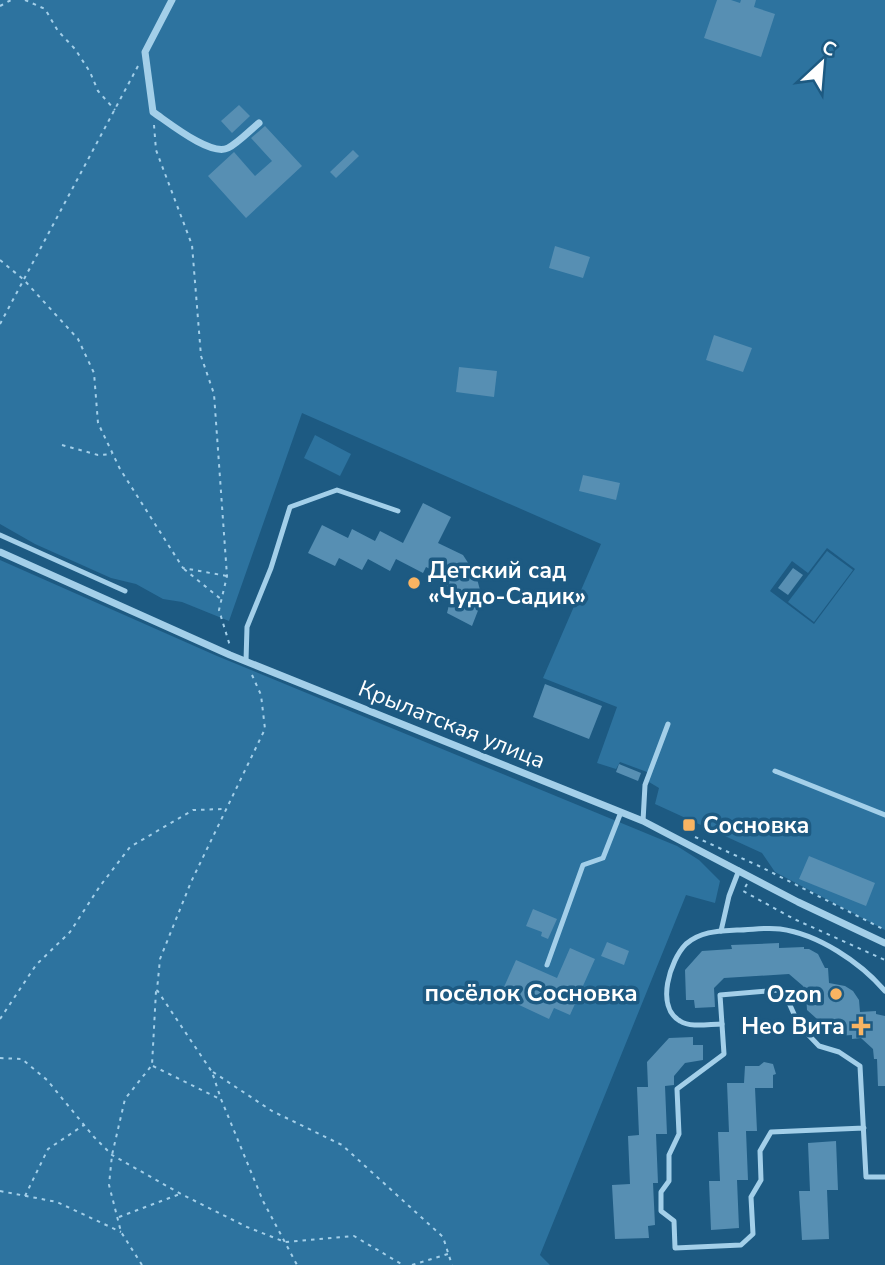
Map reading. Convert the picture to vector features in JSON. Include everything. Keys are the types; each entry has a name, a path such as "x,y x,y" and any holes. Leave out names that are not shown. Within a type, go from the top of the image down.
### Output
{"street":[{"path":"172,0 145,52 153,112 187,135 218,150 226,149 259,123"},
{"name":"Крылатская улица","path":"0,552 246,662 643,821 885,943"}],"lane":[{"path":"246,662 247,627 271,568 290,507 337,490 398,511"},
{"path":"0,535 125,591"},
{"path":"104,599 107,583"},
{"path":"643,821 645,785 668,724"},
{"path":"775,771 885,815"},
{"path":"547,965 583,865 603,858 621,812"},
{"path":"721,930 729,896 739,870"},
{"path":"722,1024 692,1025 679,1021 670,1012 667,997 668,979 675,961 686,945 704,933 721,930 780,929 805,936 838,951 862,967 885,991"},
{"path":"863,1128 771,1132 760,1151 761,1180 751,1197 753,1234 741,1245 675,1248 674,1221 661,1211 661,1192 670,1181 669,1155 679,1134 677,1089 724,1054 720,995 779,990 789,1003 799,1025 818,1046 839,1052 860,1066 866,1177 885,1177"}],"path":[{"path":"0,6 11,0"},
{"path":"25,0 45,9 58,31 75,49 90,72 98,91 115,110"},
{"path":"0,324 145,52"},
{"path":"153,112 156,150 192,245 201,356 214,394 227,576 219,610 231,647"},
{"path":"0,260 24,280 78,339 94,373 99,423 113,454 183,568 222,600"},
{"path":"62,444 98,455 113,454"},
{"path":"183,568 227,576"},
{"path":"142,1265 121,1232 109,1185 112,1155 125,1099 152,1065 160,959 225,809 265,729 261,695 246,662"},
{"path":"0,1019 36,965 70,932 130,847 193,810 225,809"},
{"path":"690,835 759,866 885,930"},
{"path":"743,891 794,919 885,960"},
{"path":"156,990 212,1072 263,1200 296,1265"},
{"path":"0,1058 22,1059 47,1080 112,1155 181,1194 247,1227 285,1242 354,1236 403,1265"},
{"path":"152,1065 221,1099"},
{"path":"212,1072 272,1111 342,1145 443,1237 452,1265"},
{"path":"25,1197 48,1149 85,1124"},
{"path":"0,1191 57,1202 121,1232"},
{"path":"118,1218 181,1194"},
{"path":"412,1265 449,1254"}],"shaded area":[{"path":"0,0 885,0 885,930 775,872 762,853 655,804 659,788 649,782 647,772 620,762 616,769 597,763 617,707 543,678 601,544 302,413 229,621 182,602 163,599 136,584 111,578 35,544 0,524","holes":["827,548 855,569 814,624 770,591 792,561 808,573"]},
{"path":"315,435 351,454 340,476 304,458"},
{"path":"827,551 853,570 814,622 788,602"},
{"path":"0,560 217,656 677,846 699,860 720,881 715,903 686,895 540,1255 550,1265 0,1265"}],"building":[{"path":"717,0 740,3 741,0 756,0 754,7 775,14 761,57 704,38"},
{"path":"239,105 250,116 232,133 221,121"},
{"path":"265,126 302,166 246,218 208,176 234,152 255,176 272,161 251,138"},
{"path":"353,150 359,156 336,178 330,172"},
{"path":"555,246 590,257 583,278 549,268"},
{"path":"714,335 752,348 743,372 706,360"},
{"path":"459,367 497,371 494,397 456,392"},
{"path":"583,475 620,483 616,500 579,491"},
{"path":"423,503 451,517 438,543 463,555 476,575 480,590 479,608 472,626 447,613 450,601 448,588 440,574 426,567 423,573 396,559 390,571 368,559 362,570 339,558 335,566 308,553 322,525 348,538 352,529 375,541 380,531 403,543"},
{"path":"793,568 803,575 788,595 778,588"},
{"path":"545,684 602,706 589,739 533,717"},
{"path":"619,764 641,773 638,781 616,772"},
{"path":"809,856 875,883 866,906 799,879"},
{"path":"533,909 557,919 548,939 541,936 542,932 526,926"},
{"path":"607,942 629,951 624,965 601,956"},
{"path":"779,943 779,948 804,947 818,954 825,968 828,968 829,983 845,986 853,991 859,1000 860,1012 876,1011 876,1014 885,1016 885,1086 878,1086 877,1059 874,1059 873,1049 861,1038 852,1039 852,1035 836,1036 807,1010 803,986 789,974 724,978 714,988 715,1007 695,1008 694,1000 686,1000 685,970 702,951 732,949 731,945"},
{"path":"570,948 595,959 570,1015 554,1008 549,1019 500,996 516,960 557,978"},
{"path":"693,1037 693,1045 703,1045 703,1060 685,1063 674,1076 674,1085 665,1086 667,1134 656,1134 658,1183 653,1183 655,1225 648,1226 649,1238 615,1239 612,1185 630,1184 628,1136 639,1135 637,1087 648,1087 647,1062 669,1038"},
{"path":"764,1062 773,1064 776,1074 773,1075 773,1088 755,1088 757,1131 746,1131 748,1180 737,1180 739,1228 711,1230 709,1181 720,1181 718,1132 729,1132 727,1083 744,1083 745,1066 759,1066"},
{"path":"836,1141 838,1190 827,1190 829,1239 802,1240 799,1191 810,1191 808,1143"}],"place":[{"name":"Детский сад «Чудо-Садик»","path":"414,583"},
{"name":"Сосновка","path":"689,825"},
{"name":"Ozon","path":"836,994"},
{"name":"Нео Вита","path":"861,1026"}],"district":[{"name":"посёлок Сосновка","path":"531,993"}]}
